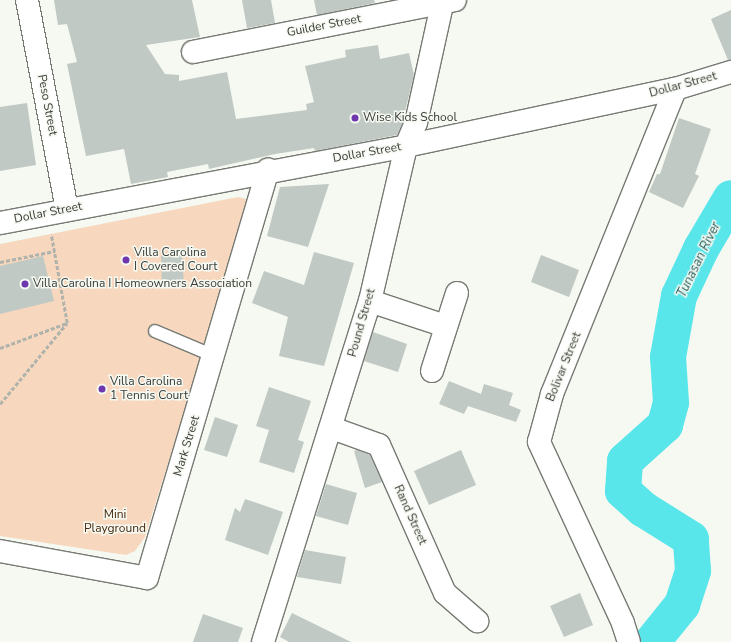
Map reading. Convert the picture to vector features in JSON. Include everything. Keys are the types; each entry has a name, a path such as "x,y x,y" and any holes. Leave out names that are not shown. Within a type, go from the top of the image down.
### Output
{"street":[{"name":"Peso Street","path":"27,0 57,212"},
{"name":"Guilder Street","path":"192,52 447,1"},
{"name":"Pound Street","path":"264,642 332,428 370,301 406,146 416,123 447,1"},
{"name":"Dollar Street","path":"0,223 268,170 406,146 675,89 731,72"},
{"name":"Bolivar Street","path":"629,642 623,623 539,442 552,394 675,89"},
{"name":"Mark Street","path":"0,551 148,578 268,170"},
{"path":"432,371 456,293"},
{"path":"370,301 445,326"},
{"name":"Rand Street","path":"332,428 379,445 444,593 477,621"}],"lane":[{"path":"155,331 214,356"}],"path":[{"path":"0,404 67,323 55,251 57,212"},
{"path":"0,262 55,251"},
{"path":"0,348 67,323"}],"green space":[{"name":"Mini Playground","path":"238,197 246,199 248,207 145,537 135,551 126,555 0,536 0,244"}],"building":[{"path":"54,0 192,0 200,37 146,45 165,74 179,75 179,81 227,72 236,119 307,110 306,104 314,102 305,66 346,57 345,50 378,45 380,59 409,53 414,75 402,124 397,135 315,151 314,148 275,154 209,169 208,164 167,172 168,177 131,184 124,149 86,156 67,64 77,62 67,24 58,25"},
{"path":"242,0 271,0 275,23 247,28"},
{"path":"314,0 374,0 375,3 317,15"},
{"path":"731,10 731,60 728,60 711,19"},
{"path":"27,103 36,165 0,171 0,107"},
{"path":"679,118 711,129 695,174 699,176 683,208 649,192 657,174 660,174"},
{"path":"329,184 308,247 267,236 280,187"},
{"path":"314,252 354,263 324,366 279,356 288,317 252,303 264,271 304,285"},
{"path":"182,255 184,285 162,287 161,256"},
{"path":"541,255 579,270 569,297 531,282"},
{"name":"Villa Carolina I Homeowners Association","path":"43,256 54,301 0,314 0,266"},
{"path":"373,332 407,344 398,372 364,361"},
{"path":"449,381 481,394 484,384 513,393 509,405 521,410 516,422 468,406 464,414 439,404"},
{"path":"269,387 311,401 298,440 304,442 294,473 259,462 269,430 256,426"},
{"path":"215,417 238,425 227,457 204,450"},
{"path":"357,450 370,455 382,482 365,488 354,451"},
{"path":"461,450 476,485 429,505 414,471"},
{"path":"326,484 357,493 348,525 316,516"},
{"path":"245,499 283,512 268,555 225,540 235,508 240,512"},
{"path":"305,550 346,557 341,584 297,577"},
{"path":"580,593 593,625 564,637 550,606"},
{"path":"292,613 351,642 289,642 280,637"},
{"path":"203,614 243,628 238,642 193,642"}],"waterway":[{"name":"Tunasan River","path":"652,642 682,605 693,571 691,539 643,509 623,491 625,461 665,425 671,403 668,357 679,296 701,249 731,198"}],"place":[{"name":"Wise Kids School","path":"355,118"},
{"name":"Villa Carolina I Covered Court","path":"126,260"},
{"name":"Villa Carolina I Homeowners Association","path":"25,284"},
{"name":"Villa Carolina 1 Tennis Court","path":"102,389"}]}
